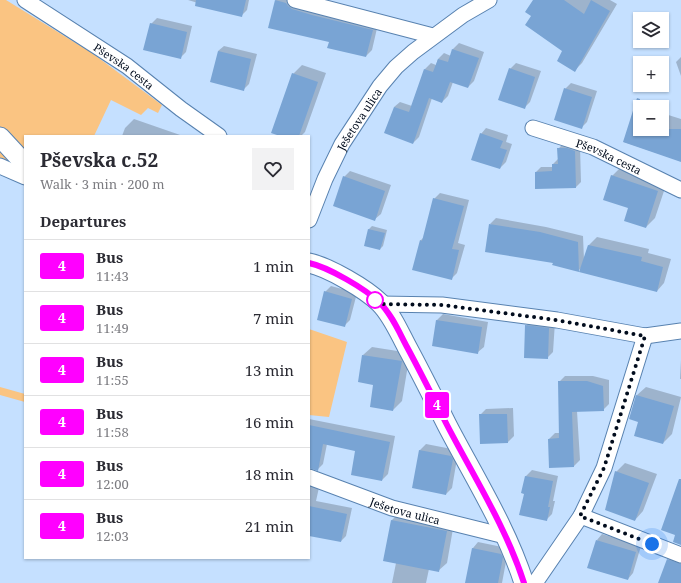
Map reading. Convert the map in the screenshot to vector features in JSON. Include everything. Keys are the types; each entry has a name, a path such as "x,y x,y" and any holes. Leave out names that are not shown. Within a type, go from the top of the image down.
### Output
{"street":[{"name":"Pševska cesta","path":"25,0 127,66 181,109 218,135"},
{"path":"296,0 433,36"},
{"name":"Ješetova ulica","path":"310,217 325,179 342,144 380,86 396,67 433,36 463,15 489,0"},
{"name":"Pševska cesta","path":"533,128 593,147 681,190"},
{"path":"0,137 24,163"},
{"path":"0,166 24,177"},
{"path":"310,263 352,283 367,292 380,304 393,321 484,492 518,563 524,583"},
{"path":"380,304 442,305 556,320 645,336 681,331"},
{"path":"535,583 580,516 604,468 645,336"},
{"name":"Ješetova ulica","path":"310,477 392,508 505,536"},
{"path":"580,516 681,555"}],"shaded area":[{"path":"0,0 6,0 92,53 162,105 158,113 148,108 141,115 111,100 94,135 24,135 24,169 0,158"},
{"path":"310,329 347,342 329,417 310,415"},
{"path":"0,387 24,394 24,402 0,395"}],"building":[{"path":"196,0 246,0 242,17 195,6"},
{"path":"275,0 286,3 292,9 373,30 366,57 327,48 329,42 268,28"},
{"path":"533,0 564,0 584,14 591,0 610,11 575,72 557,61 562,51 525,25 531,16 525,12"},
{"path":"150,23 187,32 181,59 143,50"},
{"path":"452,49 479,58 468,88 450,82 442,103 429,98 413,144 384,133 394,107 409,112 424,69 433,72 438,59 448,62"},
{"path":"218,51 251,59 244,91 210,82"},
{"path":"509,68 535,77 525,109 498,100"},
{"path":"292,73 318,82 299,135 277,135 271,133"},
{"path":"564,88 592,97 582,129 554,120"},
{"path":"633,111 633,136 669,136 669,129 681,129 681,162 623,142"},
{"path":"480,133 503,141 500,148 507,150 500,169 471,160"},
{"path":"557,148 567,148 575,151 576,188 535,189 535,172 552,171 552,164 558,164"},
{"path":"611,175 658,191 646,228 624,221 628,208 603,200"},
{"path":"343,176 385,191 375,221 333,206"},
{"path":"433,198 464,206 452,249 459,250 452,280 412,270 420,240 422,241"},
{"path":"489,224 540,232 578,242 579,272 552,265 553,263 485,252"},
{"path":"368,229 385,233 380,250 364,246"},
{"path":"588,245 642,257 641,261 663,267 657,292 579,272"},
{"path":"324,291 352,299 345,327 317,320"},
{"path":"436,320 482,327 478,354 432,346"},
{"path":"525,325 549,328 548,359 524,358"},
{"path":"362,355 402,361 393,411 370,407 373,385 358,382"},
{"path":"558,381 587,381 603,386 604,411 572,412 574,467 549,468 548,439 559,438"},
{"path":"636,395 674,406 663,444 634,436 638,422 629,419"},
{"path":"479,414 507,414 508,443 480,444"},
{"path":"310,425 390,442 382,481 351,475 355,451 323,444 318,471 310,468"},
{"path":"419,450 451,456 453,459 446,495 412,488"},
{"path":"615,471 649,483 635,521 605,510"},
{"path":"525,476 553,481 547,521 519,515 524,494 521,493"},
{"path":"679,479 681,479 681,545 673,542 675,535 661,530"},
{"path":"310,506 347,514 341,542 310,536"},
{"path":"391,520 447,531 439,572 383,561"},
{"path":"596,540 636,552 628,580 587,568"},
{"path":"472,548 501,554 503,557 498,583 465,583"},
{"path":"667,559 681,564 681,583 658,583"}],"bus line":[{"name":"4","path":"310,263 336,274 367,292 380,304 393,321 484,492 518,563 524,583"}],"route":[{"path":"375,300 374,298 380,304 442,305 556,320 645,336 604,468 580,516 652,544"}]}
